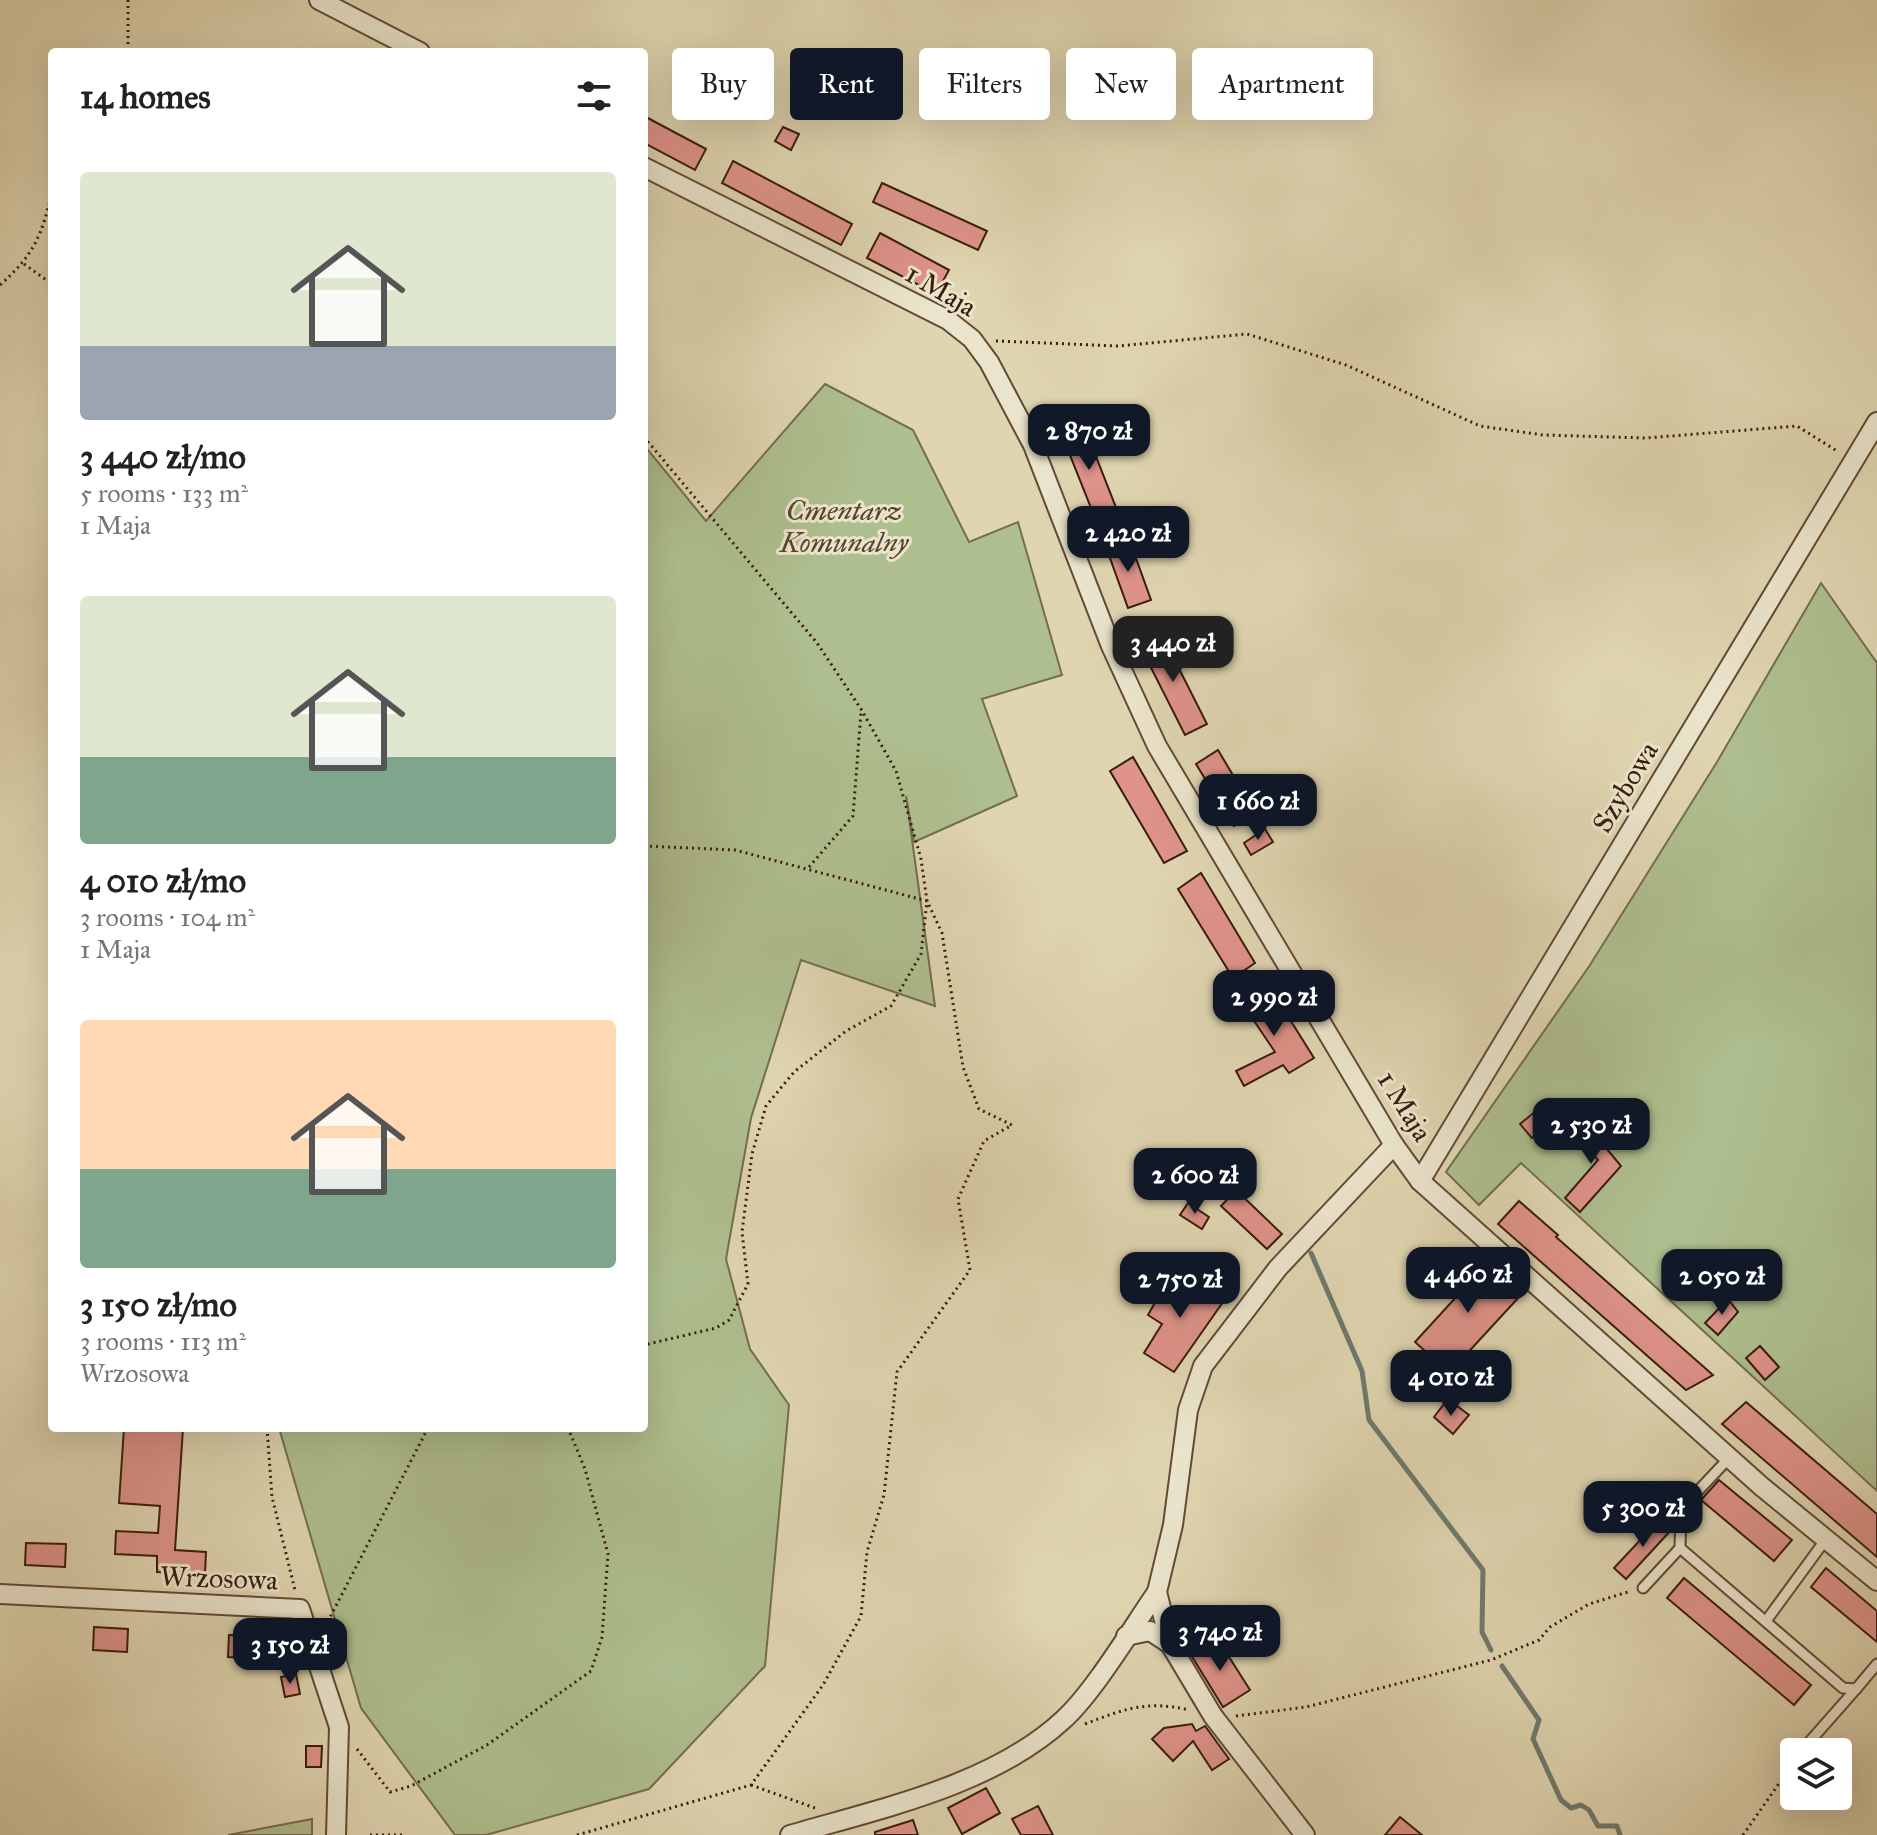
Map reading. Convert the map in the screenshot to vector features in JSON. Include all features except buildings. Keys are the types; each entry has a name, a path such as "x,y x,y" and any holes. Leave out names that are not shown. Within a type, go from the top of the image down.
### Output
{"street":[{"path":"319,0 412,48"},
{"name":"1 Maja","path":"648,169 948,320 972,339 989,362 1033,445 1111,646 1157,746 1394,1145 1420,1181 1729,1458 1877,1581"},
{"name":"Szybowa","path":"1420,1181 1877,422"},
{"path":"790,1835 923,1796 1033,1745 1066,1718 1157,1592 1173,1525 1188,1410 1203,1366 1278,1268 1394,1145"},
{"path":"1157,1592 1170,1644 1213,1716 1305,1835"},
{"name":"Wrzosowa","path":"0,1594 300,1609 339,1727 336,1835"},
{"path":"1126,1636 1150,1631 1170,1644"}],"lane":[{"path":"1643,1588 1680,1548 1681,1509 1729,1458"},
{"path":"1766,1621 1826,1539"},
{"path":"1680,1548 1843,1688 1856,1689"},
{"path":"1813,1738 1877,1664"}],"path":[{"path":"128,0 128,48"},
{"path":"0,285 24,264 42,234 48,209"},
{"path":"24,264 48,281"},
{"path":"972,339 1118,346 1247,334 1346,365 1480,426 1543,435 1646,438 1797,426 1854,461"},
{"path":"648,442 817,643 861,709 896,771 921,859 927,901 921,954 891,1006 846,1031 814,1056 794,1072 766,1106 752,1154 742,1232 748,1284 729,1320 716,1328 648,1344"},
{"path":"809,867 853,816 861,709"},
{"path":"648,846 735,850 809,867 927,901 942,933 963,1067 979,1109 1012,1125 984,1141 958,1199 970,1270 897,1372 884,1495 867,1552 861,1616 823,1685 751,1785"},
{"path":"267,1432 272,1497 300,1609"},
{"path":"318,1658 325,1626 426,1432"},
{"path":"339,1727 390,1792 411,1786 487,1745 591,1671 602,1637 608,1554 585,1469 570,1432"},
{"path":"1075,1728 1131,1706 1170,1706 1213,1716 1251,1716 1306,1707 1491,1660 1539,1640 1550,1627 1589,1604 1643,1588"},
{"path":"1743,1835 1780,1782"},
{"path":"577,1835 751,1785 845,1819"},
{"path":"370,1835 404,1835"}],"green space":[{"name":"Cmentarz Komunalny","path":"825,384 913,430 969,542 1018,522 1062,675 982,699 1017,796 914,842 906,796 935,1006 801,960 751,1118 726,1259 750,1349 789,1405 765,1666 649,1789 486,1835 455,1835 361,1708 280,1432 648,1432 648,450 706,521"},
{"path":"1821,583 1877,663 1877,1491 1521,1163 1479,1205 1446,1172 1590,965 1717,762"},
{"path":"312,1819 312,1835 228,1835"}],"waterway":[{"path":"1311,1253 1362,1371 1369,1420 1483,1570 1482,1632 1491,1650"},
{"path":"1502,1666 1539,1720 1533,1739 1561,1800 1571,1808 1581,1805 1589,1810 1598,1826 1617,1826 1620,1835"}]}
